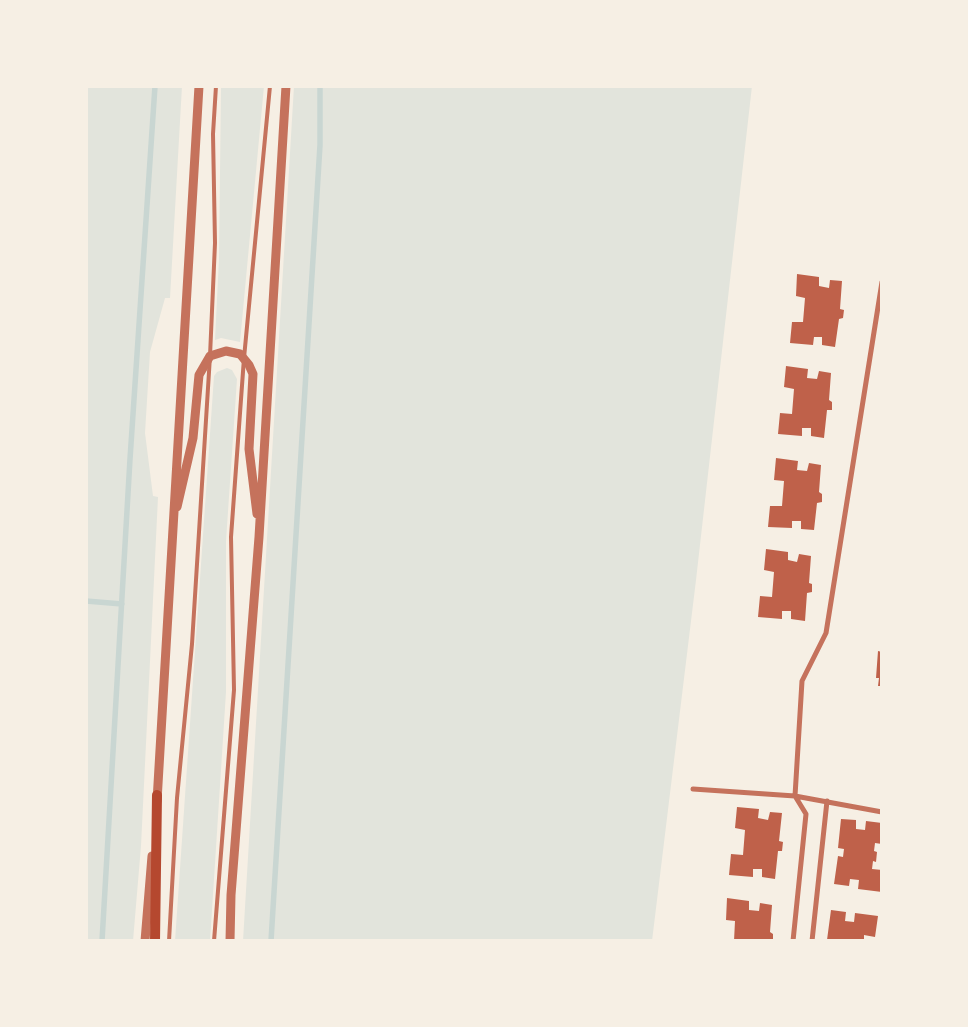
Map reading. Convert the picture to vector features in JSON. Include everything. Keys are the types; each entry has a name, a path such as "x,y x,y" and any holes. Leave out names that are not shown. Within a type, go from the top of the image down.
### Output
{"main road":[{"path":"155,941 157,795"}],"street":[{"path":"145,941 157,795 171,532 199,86"},
{"path":"230,941 231,896 259,537 286,86"},
{"path":"792,941 806,814 795,796 802,681 826,633 882,282"},
{"path":"171,532 193,438 199,375 210,356 226,350 233,351 244,358 253,374 249,449 259,537"},
{"path":"693,789 795,796 882,812"},
{"path":"812,941 827,801"}],"lane":[{"path":"169,941 177,798 192,644 210,356 214,243 213,134 216,86"},
{"path":"214,941 234,690 231,537 244,358 270,86"}],"shaded area":[{"path":"86,86 182,86 170,298 165,298 150,352 145,433 153,496 158,497 141,846 133,941 86,941"},
{"path":"221,86 264,86 240,342 221,338 215,340 219,259"},
{"path":"294,86 752,86 696,580 652,941 243,941"},
{"path":"227,368 232,370 237,379 226,541 226,692 210,941 175,941 214,376 217,372"}],"building":[{"path":"797,274 819,277 819,286 829,288 830,280 842,281 840,309 844,310 843,318 839,319 835,347 822,345 822,337 814,337 813,345 790,343 792,322 803,322 805,298 796,296"},
{"path":"786,366 808,369 807,378 817,379 819,371 831,373 829,400 832,402 832,410 827,410 824,438 811,436 811,428 802,428 802,436 778,434 780,413 792,414 794,389 784,387"},
{"path":"776,458 798,461 797,470 807,471 809,463 821,465 819,492 822,494 822,502 817,503 814,530 801,529 801,521 792,521 792,528 768,527 770,506 782,506 784,481 774,480"},
{"path":"766,549 788,552 788,560 797,562 799,554 811,556 809,583 812,584 812,592 807,593 805,621 791,619 791,611 782,611 782,619 758,617 760,596 772,597 774,572 764,570"},
{"path":"878,651 882,652 882,686 878,686 879,678 876,678"},
{"path":"737,807 759,809 758,818 768,820 770,812 782,813 779,841 783,842 782,851 778,851 775,879 762,877 762,869 753,869 753,877 729,875 731,854 743,855 745,830 735,828"},
{"path":"841,819 856,820 856,829 865,830 866,821 882,823 882,844 875,843 874,851 877,852 876,862 873,861 872,869 882,870 882,892 858,889 859,880 850,879 849,886 834,884 838,856 843,857 844,849 838,848"},
{"path":"727,898 749,901 749,910 759,911 760,903 772,905 770,932 773,934 773,941 734,941 735,921 726,920"},
{"path":"831,910 846,912 845,921 854,922 855,913 878,916 875,937 864,935 864,941 827,940"}],"waterway":[{"path":"102,941 130,459 155,86"},
{"path":"271,941 320,145 320,86"},
{"path":"86,601 122,604"}]}
